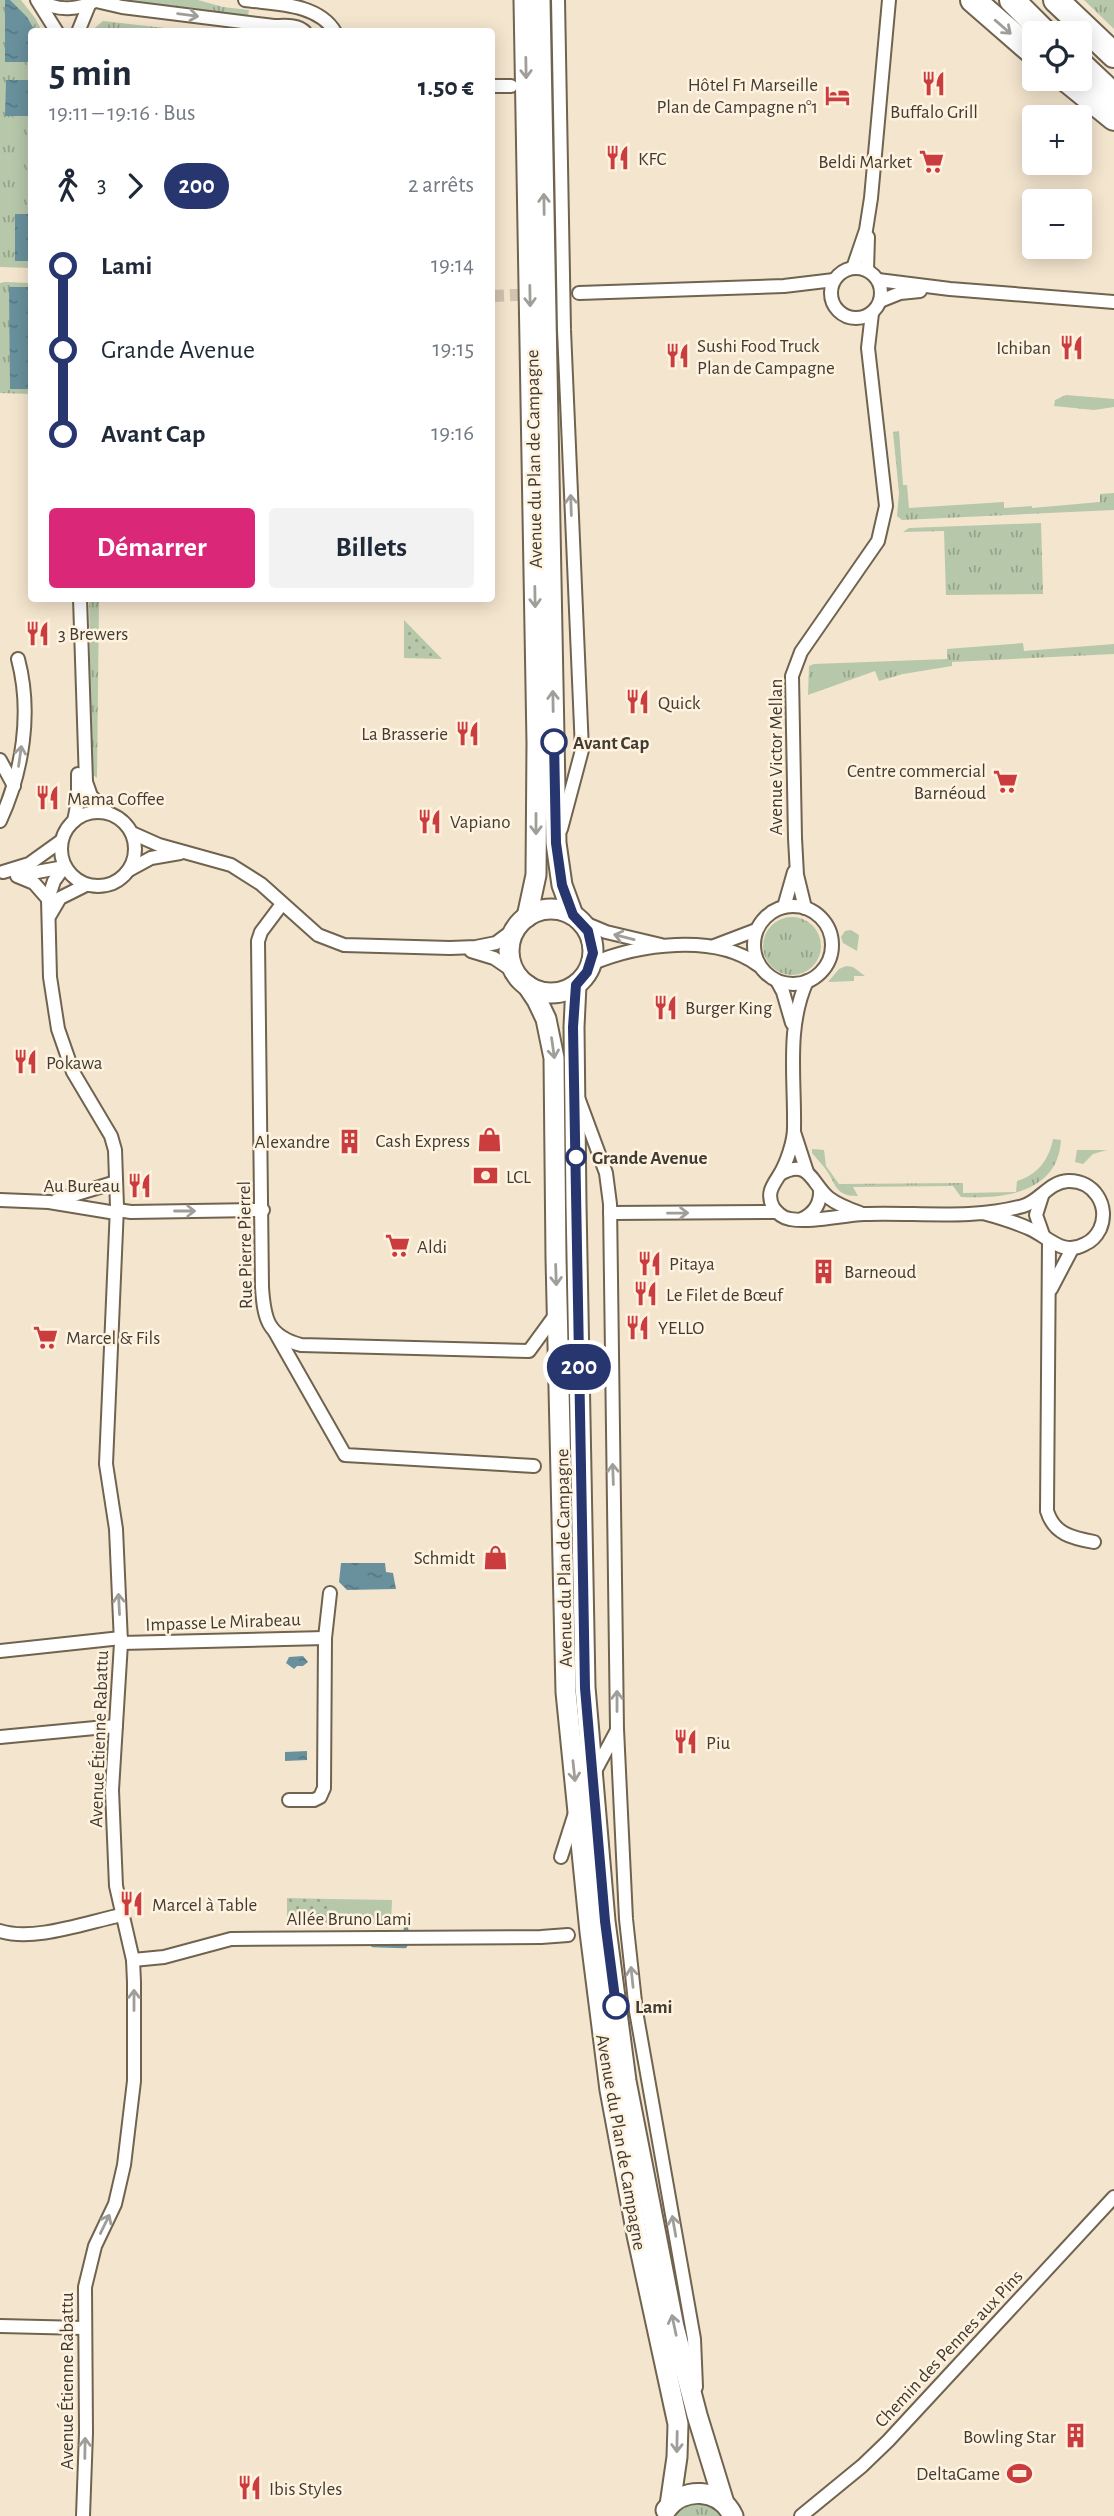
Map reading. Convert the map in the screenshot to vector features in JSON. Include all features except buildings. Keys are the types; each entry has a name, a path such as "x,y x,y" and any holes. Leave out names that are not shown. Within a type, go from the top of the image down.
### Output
{"highway":[{"path":"973,0 1022,43"},
{"path":"1012,0 1033,21"},
{"path":"1056,0 1114,55"},
{"path":"1092,76 1114,96"},
{"path":"1081,91 1114,118"}],"main road":[{"name":"Avenue du Plan de Campagne","path":"521,922 536,875 537,743 524,0"},
{"name":"Avenue du Plan de Campagne","path":"540,0 556,843 562,885 578,918"},
{"path":"545,909 555,909 578,918 592,942 591,964 583,978 576,985 556,992 536,990 521,979 509,955 512,936 521,922 545,909"},
{"name":"Avenue du Plan de Campagne","path":"521,979 537,1000 546,1019 554,1058 566,1692 598,2008 610,2090 637,2235 678,2424 677,2457 666,2510"},
{"name":"Avenue du Plan de Campagne","path":"576,985 573,1027 585,1674 591,1778 605,1921 626,2081 674,2327 697,2415 733,2511"},
{"path":"666,2510 680,2497 703,2493 715,2496 733,2511"}],"street":[{"path":"38,0 59,8 74,9 94,2 301,28"},
{"path":"38,0 55,28"},
{"path":"245,0 307,10 328,21 332,28"},
{"path":"556,843 579,769 582,750 564,330 558,0"},
{"path":"867,270 869,212 889,0"},
{"path":"80,28 94,2"},
{"path":"495,86 511,86"},
{"path":"853,268 864,238 869,212"},
{"path":"833,305 831,292 834,280 839,274 853,268 867,270 878,280 881,288 880,302"},
{"path":"579,293 785,286 834,280"},
{"path":"878,280 950,289 1114,302"},
{"path":"785,286 827,297 838,311 850,318 865,317 872,313 880,302 900,293 950,289"},
{"name":"Avenue Victor Mellan","path":"805,908 796,858 792,676 795,664 878,541 886,506 868,348 872,313"},
{"name":"Avenue Victor Mellan","path":"850,318 859,327 868,348"},
{"path":"73,602 78,796 74,821"},
{"path":"80,602 86,782 91,796 108,813"},
{"path":"1,814 14,786 25,718 23,677 18,659"},
{"path":"0,760 14,786"},
{"path":"191,853 151,858 129,870 115,883 95,887 72,876 64,867 61,841 66,830 84,814 108,813 118,817 132,833 159,845 191,853 231,864 249,874 318,935 344,945 450,948 490,945 502,940 521,922"},
{"path":"129,870 136,852 132,833"},
{"path":"2,872 29,864 61,841"},
{"name":"Avenue Victor Mellan","path":"784,907 796,858"},
{"path":"2,872 26,873 64,867"},
{"path":"2,872 30,880 48,899 54,881 64,867"},
{"path":"50,915 60,898 86,885"},
{"name":"Avenue Étienne Rabattu","path":"48,899 50,977 60,1039 73,1072 111,1136 115,1150 117,1210 106,1464 116,1529 121,1641 112,1790 117,1886 133,1960 134,2081 124,2165 115,2204 95,2246 85,2287 86,2433 83,2516"},
{"name":"Rue Pierre Pierrel","path":"282,904 261,932 258,942 264,1312 345,1455 534,1466"},
{"path":"760,967 753,942 756,930 772,911 784,907 805,908 822,920 831,940 831,951 825,966 807,981 797,1008 794,1028 794,1132 807,1172"},
{"path":"578,918 606,932 668,946"},
{"path":"714,946 756,930"},
{"path":"591,964 615,955 668,946 714,946 746,956 777,981 787,984 807,981"},
{"path":"450,948 487,955 521,979"},
{"path":"777,981 794,1028"},
{"path":"575,1090 606,1173 610,1213 617,1729 626,1919 635,2011 694,2339 697,2415"},
{"path":"777,1212 770,1197 770,1188 780,1174 794,1132"},
{"path":"780,1174 794,1169 807,1172 828,1197 863,1214"},
{"path":"50,1202 116,1182"},
{"path":"610,1213 777,1212 792,1220 863,1214 983,1213 1024,1205 1042,1196 1058,1183 1078,1182 1094,1191 1108,1205 1101,1227 1088,1243 1072,1249 1058,1246 1046,1238 983,1213"},
{"path":"800,1219 815,1211 819,1204 820,1189"},
{"path":"1042,1196 1036,1215 1046,1238 1049,1293 1047,1511 1051,1522 1060,1531 1094,1542"},
{"path":"0,1200 50,1202 131,1212 263,1210"},
{"path":"1101,1227 1114,1224"},
{"path":"1049,1293 1072,1249"},
{"path":"274,1332 301,1345 529,1351 557,1312"},
{"name":"Impasse Le Mirabeau","path":"289,1800 314,1800 320,1797 324,1788 325,1638 330,1593"},
{"name":"Impasse Le Mirabeau","path":"0,1651 121,1641 325,1638"},
{"path":"0,1737 116,1726"},
{"path":"591,1778 617,1729"},
{"path":"561,1857 578,1807"},
{"path":"0,1931 9,1934 34,1934 122,1915"},
{"name":"Allée Bruno Lami","path":"133,1960 164,1957 231,1939 568,1935"},
{"name":"Chemin des Pennes aux Pins","path":"800,2516 862,2466 888,2441 1114,2197"},
{"path":"0,2326 84,2328"}],"green space":[{"path":"0,0 21,0 40,28 28,28 28,268 0,267"},
{"path":"132,0 198,0 249,10 248,16 130,3"},
{"path":"1084,0 1114,0 1114,29"},
{"path":"103,21 165,28 95,28"},
{"path":"0,283 28,283 28,394 0,393"},
{"path":"1066,395 1114,399 1114,407 1094,410 1054,406 1055,400"},
{"path":"899,431 903,485 907,485 909,508 1004,502 1004,508 1032,508 1100,502 1100,494 1114,493 1114,510 902,520 897,516 899,493 893,432"},
{"path":"1041,523 1043,594 946,595 944,531 903,532 909,528"},
{"path":"89,602 99,602 97,778 92,774"},
{"path":"404,620 442,659 404,658"},
{"path":"1023,643 1024,651 1114,644 1114,654 952,662 952,666 879,681 875,671 808,695 809,666 814,664 947,659 947,649"},
{"path":"786,917 798,917 813,925 821,940 821,952 813,967 798,975 786,975 771,967 763,952 763,940 771,925"},
{"path":"851,930 859,935 857,951 843,943 841,937 845,931"},
{"path":"853,967 865,976 854,976 854,981 828,982 839,969"},
{"path":"1053,1139 1061,1140 1058,1158 1050,1172 1039,1182 1026,1189 1011,1194 978,1197 961,1197 953,1186 853,1187 858,1196 844,1194 836,1188 812,1153 812,1149 824,1150 826,1166 839,1184 963,1183 963,1193 1016,1192 1017,1181 1036,1171 1045,1160"},
{"path":"1077,1150 1107,1150 1093,1154 1083,1164 1075,1162"},
{"path":"287,1898 330,1899 330,1923 287,1923"},
{"path":"330,1899 392,1900 391,1924 330,1923"},
{"path":"702,2498 727,2516 672,2516 676,2509"}],"water":[{"path":"5,0 10,0 27,17 33,28 28,28 28,62 5,62"},
{"path":"6,80 28,80 28,116 5,116"},
{"path":"15,214 28,214 28,261 15,261"},
{"path":"9,287 28,287 28,389 10,389"},
{"path":"341,1563 385,1563 386,1572 393,1573 396,1589 347,1590 339,1582"},
{"path":"303,1656 308,1662 303,1666 294,1669 286,1663 289,1657"},
{"path":"307,1751 307,1760 285,1761 285,1752"}],"waterway":[{"path":"406,1925 406,1931"},
{"path":"373,1945 405,1946 406,1942"}],"tunnel":[{"path":"495,296 536,294"}],"bus line":[{"name":"200","path":"554,742 556,843 562,885 573,915 588,931 593,953 587,972 576,985 573,1027 585,1688 591,1778 616,2006"}],"place":[{"name":"Buffalo Grill","path":"934,83"},
{"name":"Hôtel F1 Marseille Plan de Campagne n°1","path":"838,95"},
{"name":"KFC","path":"618,158"},
{"name":"Beldi Market","path":"932,161"},
{"name":"Ichiban","path":"1071,347"},
{"name":"Sushi Food Truck Plan de Campagne","path":"677,356"},
{"name":"3 Brewers","path":"38,633"},
{"name":"Quick","path":"638,702"},
{"name":"La Brasserie","path":"468,733"},
{"name":"Avant Cap","path":"554,742"},
{"name":"Centre commercial Barnéoud","path":"1006,781"},
{"name":"Mama Coffee","path":"47,798"},
{"name":"Vapiano","path":"430,821"},
{"name":"Burger King","path":"665,1007"},
{"name":"Pokawa","path":"26,1062"},
{"name":"Cash Express","path":"490,1140"},
{"name":"Alexandre","path":"350,1141"},
{"name":"Grande Avenue","path":"576,1157"},
{"name":"LCL","path":"486,1176"},
{"name":"Au Bureau","path":"140,1185"},
{"name":"Aldi","path":"397,1246"},
{"name":"Pitaya","path":"649,1263"},
{"name":"Barneoud","path":"824,1271"},
{"name":"Le Filet de Bœuf","path":"646,1294"},
{"name":"YELLO","path":"638,1327"},
{"name":"Marcel & Fils","path":"46,1337"},
{"name":"Schmidt","path":"495,1557"},
{"name":"Piu","path":"686,1742"},
{"name":"Marcel à Table","path":"132,1904"},
{"name":"Lami","path":"616,2006"},
{"name":"Bowling Star","path":"1076,2436"},
{"name":"DeltaGame","path":"1020,2473"},
{"name":"Ibis Styles","path":"249,2488"}]}
